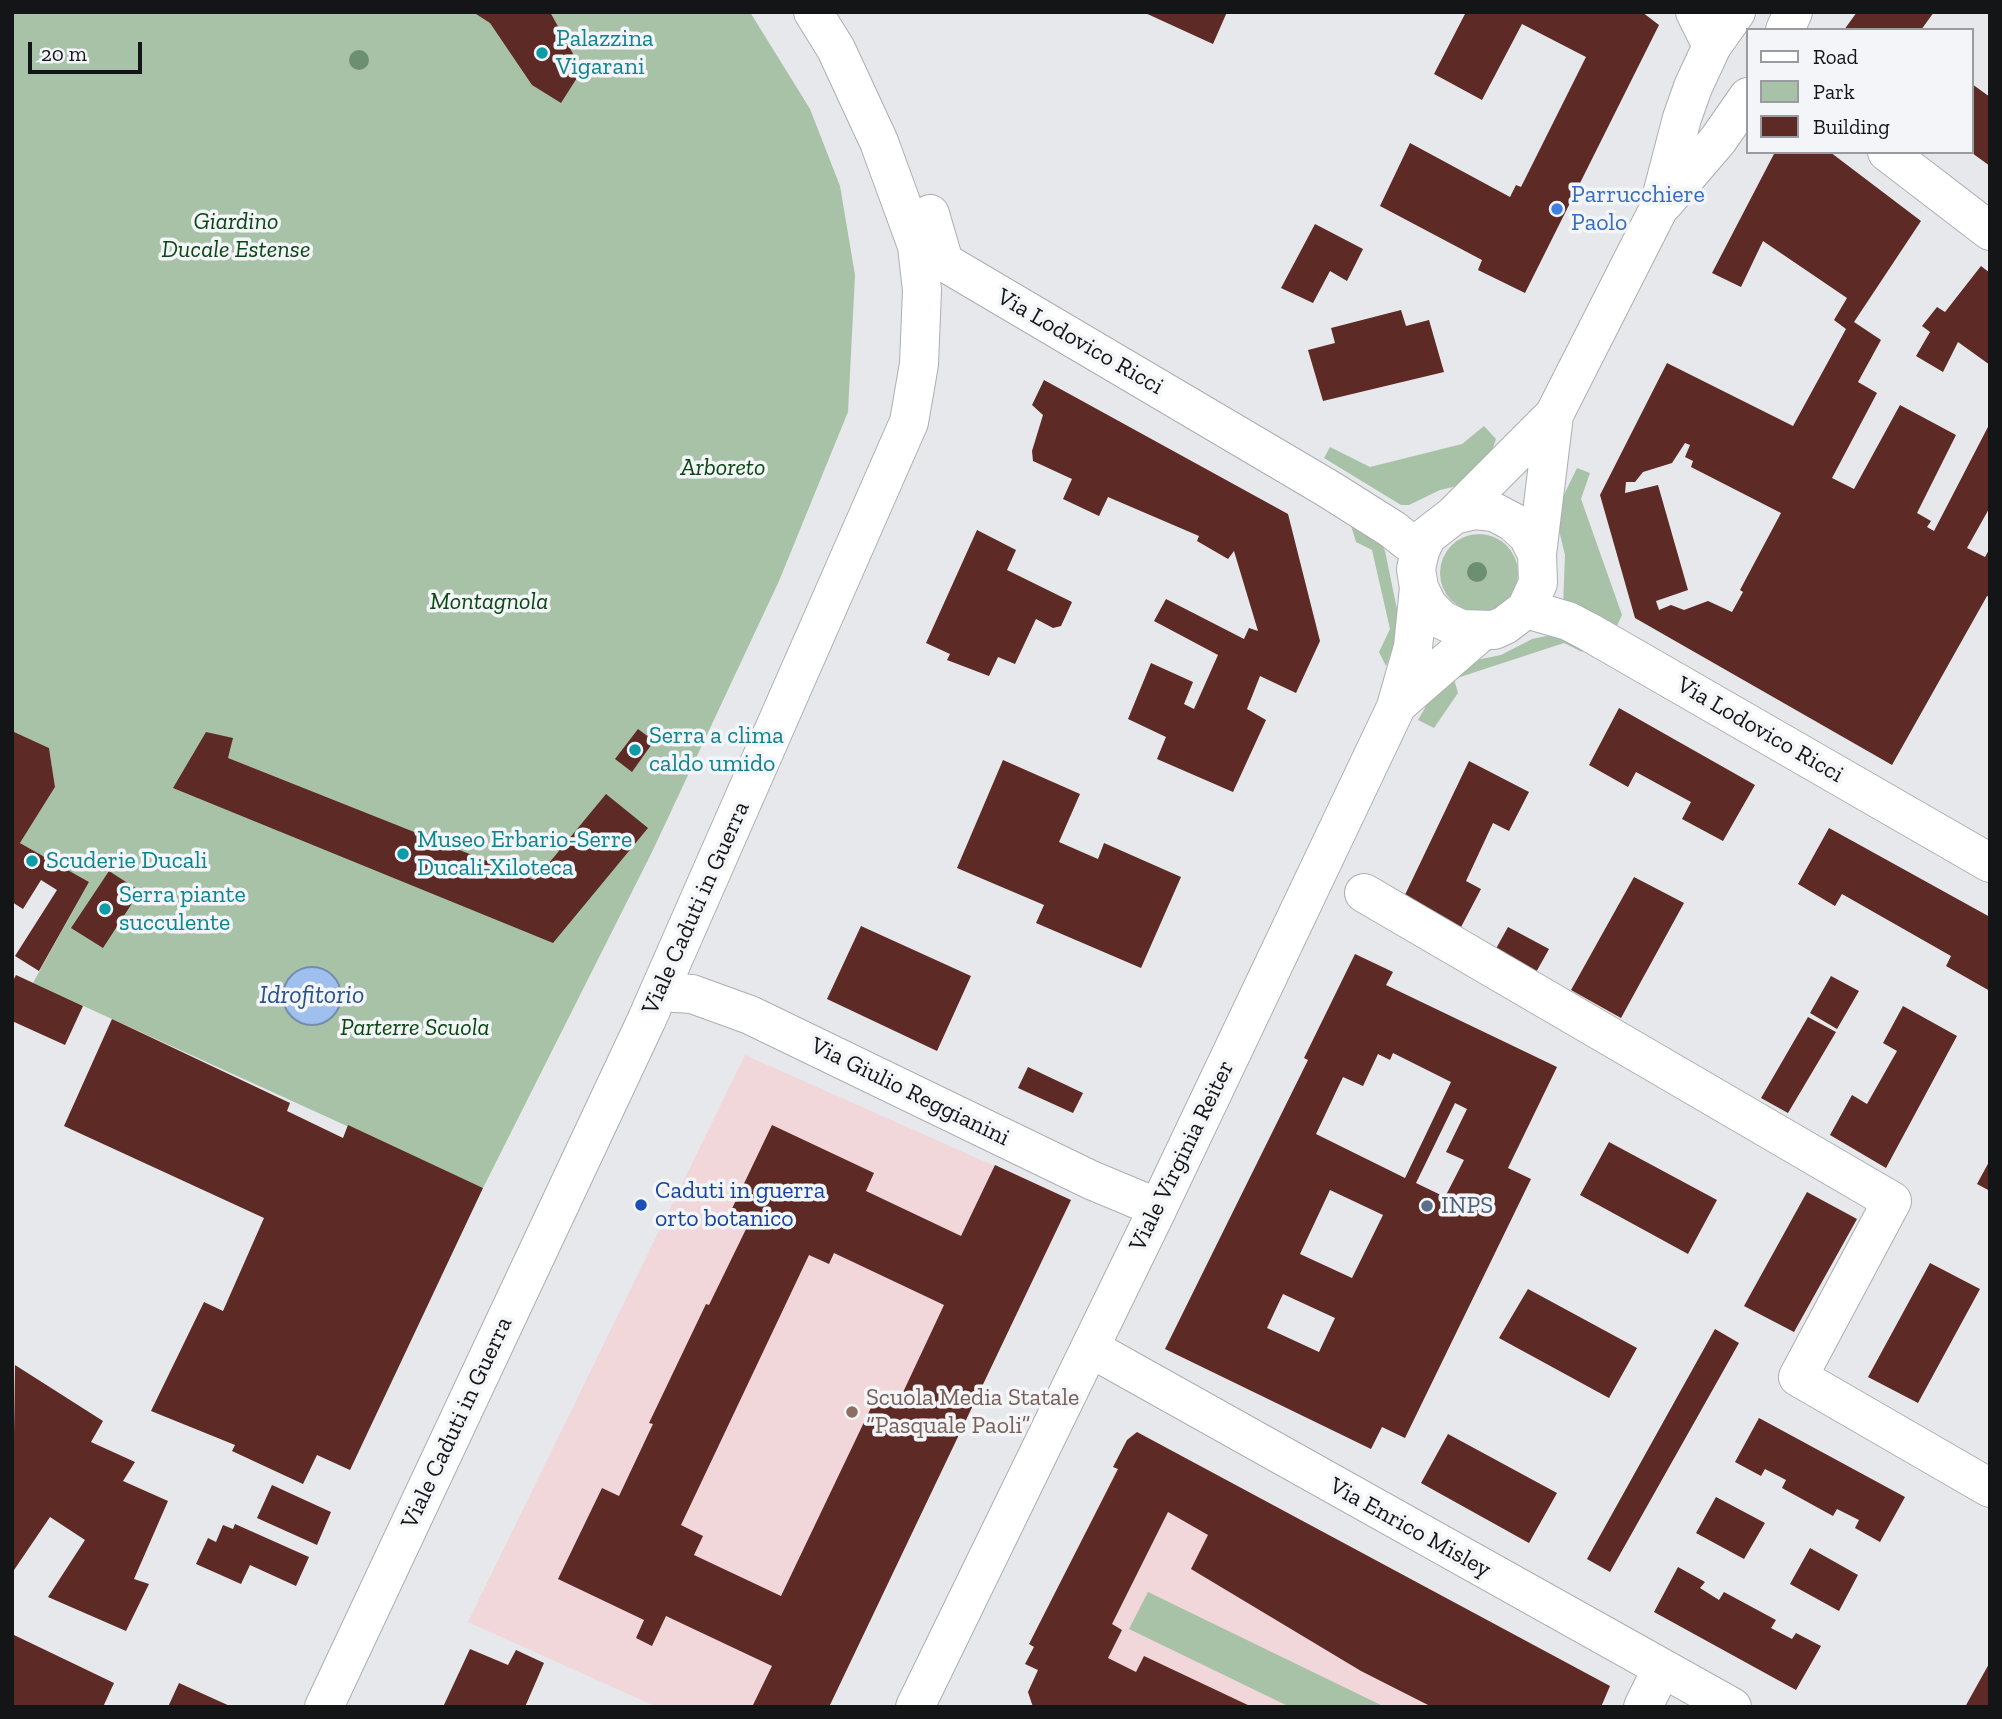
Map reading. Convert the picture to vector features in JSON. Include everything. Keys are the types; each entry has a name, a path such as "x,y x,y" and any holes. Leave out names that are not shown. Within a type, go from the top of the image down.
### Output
{"street":[{"name":"Viale Caduti in Guerra","path":"324,1707 659,992 909,422 916,392 922,290 917,246 879,142 836,49 813,12"},
{"path":"1695,12 1712,46"},
{"path":"1397,705 1413,647 1419,570 1427,536 1454,515 1554,415 1658,210 1682,118 1712,46 1736,12"},
{"name":"Via Lodovico Ricci","path":"836,49 892,126 928,208 944,261 1392,529 1419,570"},
{"path":"1658,210 1718,140 1746,100"},
{"path":"1890,154 1990,231"},
{"path":"1526,609 1538,583 1536,554 1554,415"},
{"path":"1454,515 1474,510 1494,512 1513,522 1528,536 1536,554"},
{"path":"1419,570 1428,606 1442,620 1461,629 1481,632"},
{"name":"Via Lodovico Ricci","path":"1526,609 1578,626 1990,863"},
{"name":"Viale Virginia Reiter","path":"915,1707 1158,1208 1397,705 1481,632 1506,625 1526,609"},
{"path":"1364,893 1892,1201 1798,1377 1990,1488"},
{"name":"Via Giulio Reggianini","path":"659,992 692,994 750,1015 1091,1180 1158,1208"},
{"name":"Via Enrico Misley","path":"1090,1348 1661,1670 1732,1707"},
{"path":"1643,1707 1661,1670"}],"shaded area":[{"path":"745,1055 1071,1200 829,1707 657,1707 468,1622"},
{"path":"1137,1432 1610,1686 1601,1707 1033,1707 1028,1692 1038,1671 1025,1664 1034,1647 1029,1644 1117,1469 1113,1467 1127,1440"}],"green space":[{"path":"12,12 750,12 810,109 840,186 855,275 848,412 779,581 652,852 483,1188 33,983 89,882 20,843 55,787 49,748 12,731"},
{"path":"1484,426 1496,439 1492,451 1457,486 1440,490 1409,505 1401,505 1324,458 1330,447 1370,467 1462,444"},
{"path":"1577,468 1590,473 1581,499 1622,615 1616,628 1563,607 1565,555 1557,522 1559,505"},
{"path":"1350,522 1382,544 1385,551 1401,629 1386,666 1379,652 1390,629 1372,550 1356,542"},
{"path":"1479,534 1494,537 1511,551 1518,573 1515,588 1501,605 1479,612 1464,609 1447,595 1440,573 1443,558 1457,541"},
{"path":"1546,636 1564,637 1586,646 1582,652 1564,643 1454,679 1458,693 1434,728 1418,720 1440,682 1466,662 1501,655 1532,639"},
{"path":"1148,1592 1385,1707 1290,1707 1129,1629"}],"water":[{"name":"Idrofitorio","path":"306,967 318,967 333,975 341,990 341,1002 333,1017 318,1025 306,1025 291,1017 283,1002 283,990 291,975"}],"building":[{"name":"Palazzina Vigarani","path":"473,12 550,12 582,70 561,103 532,85 490,23"},
{"path":"1143,12 1227,12 1213,44"},
{"path":"1466,12 1642,12 1659,25 1525,293 1478,270 1482,260 1380,206 1410,143 1510,197 1516,185 1521,187 1586,57 1522,24 1482,100 1434,74"},
{"path":"1857,12 1934,12 1922,28 1845,28"},
{"path":"1974,85 1990,97 1990,166 1973,154"},
{"path":"1774,154 1833,154 1921,221 1854,322 1881,340 1858,382 1877,393 1832,478 1854,489 1900,405 1956,435 1917,513 1931,521 1927,527 1934,531 1990,423 1990,507 1967,548 1985,557 1990,548 1990,597 1987,596 1892,765 1635,618 1600,495 1667,363 1793,426 1846,329 1834,320 1847,298 1763,241 1741,287 1712,273","holes":["1685,443 1690,445 1685,457 1693,461 1691,467 1781,513 1740,590 1743,592 1732,612 1708,601 1684,610 1671,605 1659,610 1656,601 1688,590 1658,485 1625,493 1626,482 1635,482 1643,472 1672,463"]},
{"path":"1315,224 1363,249 1347,281 1330,271 1313,303 1281,288"},
{"path":"1981,266 1990,273 1990,365 1958,342 1943,372 1916,356 1930,332 1922,326 1937,307 1945,312"},
{"path":"1401,310 1406,326 1429,320 1444,372 1323,401 1308,350 1335,343 1331,328"},
{"path":"1044,380 1288,514 1320,641 1296,693 1260,676 1247,709 1266,720 1233,792 1157,759 1166,737 1128,719 1151,663 1193,682 1184,704 1194,709 1218,655 1154,621 1166,599 1244,639 1249,628 1258,631 1234,551 1228,559 1197,541 1199,536 1108,497 1099,516 1063,499 1072,479 1033,461 1032,451 1043,415 1032,405"},
{"path":"977,530 1016,550 1007,570 1072,602 1061,626 1053,628 1036,619 1015,664 998,657 989,676 947,660 950,654 926,643"},
{"path":"1619,708 1755,785 1723,841 1682,819 1691,802 1636,772 1628,787 1589,765"},
{"name":"Serra a clima caldo umido","path":"638,729 654,741 632,772 615,759"},
{"name":"Scuderie Ducali","path":"12,731 49,748 55,787 20,843 89,882 39,971 15,956 57,890 41,880 23,909 12,902"},
{"name":"Museo Erbario-Serre Ducali-Xiloteca","path":"206,732 233,738 228,758 535,880 606,794 648,828 553,943 173,788"},
{"path":"1003,760 1080,794 1059,842 1098,859 1104,843 1181,877 1141,968 1036,923 1044,905 957,868"},
{"path":"1469,761 1529,792 1509,831 1493,823 1466,881 1481,889 1460,929 1403,899"},
{"path":"1829,828 1990,917 1990,991 1946,966 1951,956 1842,894 1835,906 1798,884"},
{"name":"Serra piante succulente","path":"109,871 140,891 103,948 71,928"},
{"path":"1634,877 1684,903 1621,1018 1571,990"},
{"path":"861,926 971,976 937,1051 827,999"},
{"path":"1508,927 1549,949 1534,976 1493,954"},
{"name":"INPS","path":"1355,954 1393,972 1386,985 1557,1067 1508,1168 1531,1179 1405,1438 1382,1427 1371,1449 1165,1349 1308,1060 1304,1058","holes":["1393,1053 1451,1082 1405,1178 1316,1134 1343,1077 1363,1086 1378,1054 1390,1060","1455,1103 1467,1109 1446,1152 1464,1160 1445,1197 1416,1183","1330,1190 1383,1215 1352,1278 1300,1254","1283,1294 1335,1318 1319,1352 1267,1328"]},
{"path":"16,975 83,1006 65,1045 12,1021 12,983"},
{"path":"1831,976 1859,991 1837,1029 1810,1013"},
{"path":"1903,1006 1957,1036 1886,1168 1830,1135 1852,1095 1867,1104 1897,1051 1883,1043"},
{"path":"1808,1017 1836,1032 1788,1113 1761,1098"},
{"path":"112,1019 290,1103 287,1111 343,1138 348,1125 483,1188 350,1470 317,1455 303,1484 232,1451 235,1445 151,1411 204,1302 223,1311 264,1218 64,1126"},
{"path":"1028,1067 1083,1093 1073,1113 1018,1088"},
{"path":"772,1125 874,1173 866,1191 961,1236 995,1165 1071,1200 829,1707 752,1707 772,1666 666,1616 652,1646 636,1638 644,1620 558,1579 602,1488 619,1496 653,1424 649,1423 706,1304 709,1305 748,1225 728,1217","holes":["834,1253 944,1305 898,1403 878,1393 781,1596 694,1555 703,1536 681,1525 809,1255 829,1264"]},
{"path":"1609,1142 1717,1200 1688,1254 1580,1195"},
{"path":"1990,1160 1990,1191 1977,1184"},
{"path":"1807,1192 1857,1219 1794,1332 1744,1306"},
{"path":"1930,1263 1980,1289 1918,1403 1868,1377"},
{"path":"1528,1289 1637,1348 1609,1398 1499,1338"},
{"path":"1715,1329 1739,1343 1610,1572 1587,1559"},
{"path":"15,1365 103,1421 91,1442 135,1462 123,1481 168,1501 134,1579 149,1584 126,1631 48,1597 85,1540 50,1517 12,1573"},
{"path":"1759,1418 1905,1497 1880,1542 1855,1528 1859,1520 1837,1509 1833,1516 1782,1488 1786,1480 1765,1469 1761,1476 1735,1462"},
{"path":"1137,1432 1610,1686 1601,1707 1432,1707 1361,1671 1191,1569 1208,1535 1168,1512 1112,1624 1122,1630 1108,1658 1136,1672 1144,1656 1252,1707 1033,1707 1028,1692 1038,1670 1025,1664 1034,1647 1029,1644 1118,1469 1113,1467 1127,1440"},
{"path":"1448,1434 1557,1493 1529,1543 1421,1483"},
{"path":"272,1485 331,1512 317,1545 257,1518"},
{"path":"1716,1497 1765,1523 1744,1559 1696,1533"},
{"path":"235,1524 309,1557 296,1586 250,1565 241,1584 196,1564 208,1538 216,1542 223,1525 233,1529"},
{"path":"1810,1548 1858,1575 1839,1611 1790,1584"},
{"path":"1678,1567 1705,1582 1700,1588 1719,1600 1724,1592 1776,1620 1771,1628 1792,1639 1796,1633 1821,1646 1796,1690 1654,1612"},
{"path":"14,1635 114,1683 103,1707 12,1707"},
{"path":"470,1649 508,1665 516,1650 544,1663 525,1707 443,1707"},
{"path":"1990,1662 1990,1707 1965,1707"},
{"path":"179,1683 232,1707 168,1707"}],"place":[{"name":"Palazzina Vigarani","path":"542,53"},
{"name":"Parrucchiere Paolo","path":"1557,209"},
{"name":"Serra a clima caldo umido","path":"635,750"},
{"name":"Museo Erbario-Serre Ducali-Xiloteca","path":"403,854"},
{"name":"Scuderie Ducali","path":"32,861"},
{"name":"Serra piante succulente","path":"105,909"},
{"name":"Caduti in guerra orto botanico","path":"641,1205"},
{"name":"INPS","path":"1427,1206"},
{"name":"Scuola Media Statale “Pasquale Paoli”","path":"852,1412"}],"park label":[{"name":"Giardino Ducale Estense","path":"236,236"},
{"name":"Arboreto","path":"723,468"},
{"name":"Montagnola","path":"489,602"},
{"name":"Parterre Scuola","path":"415,1028"}]}
